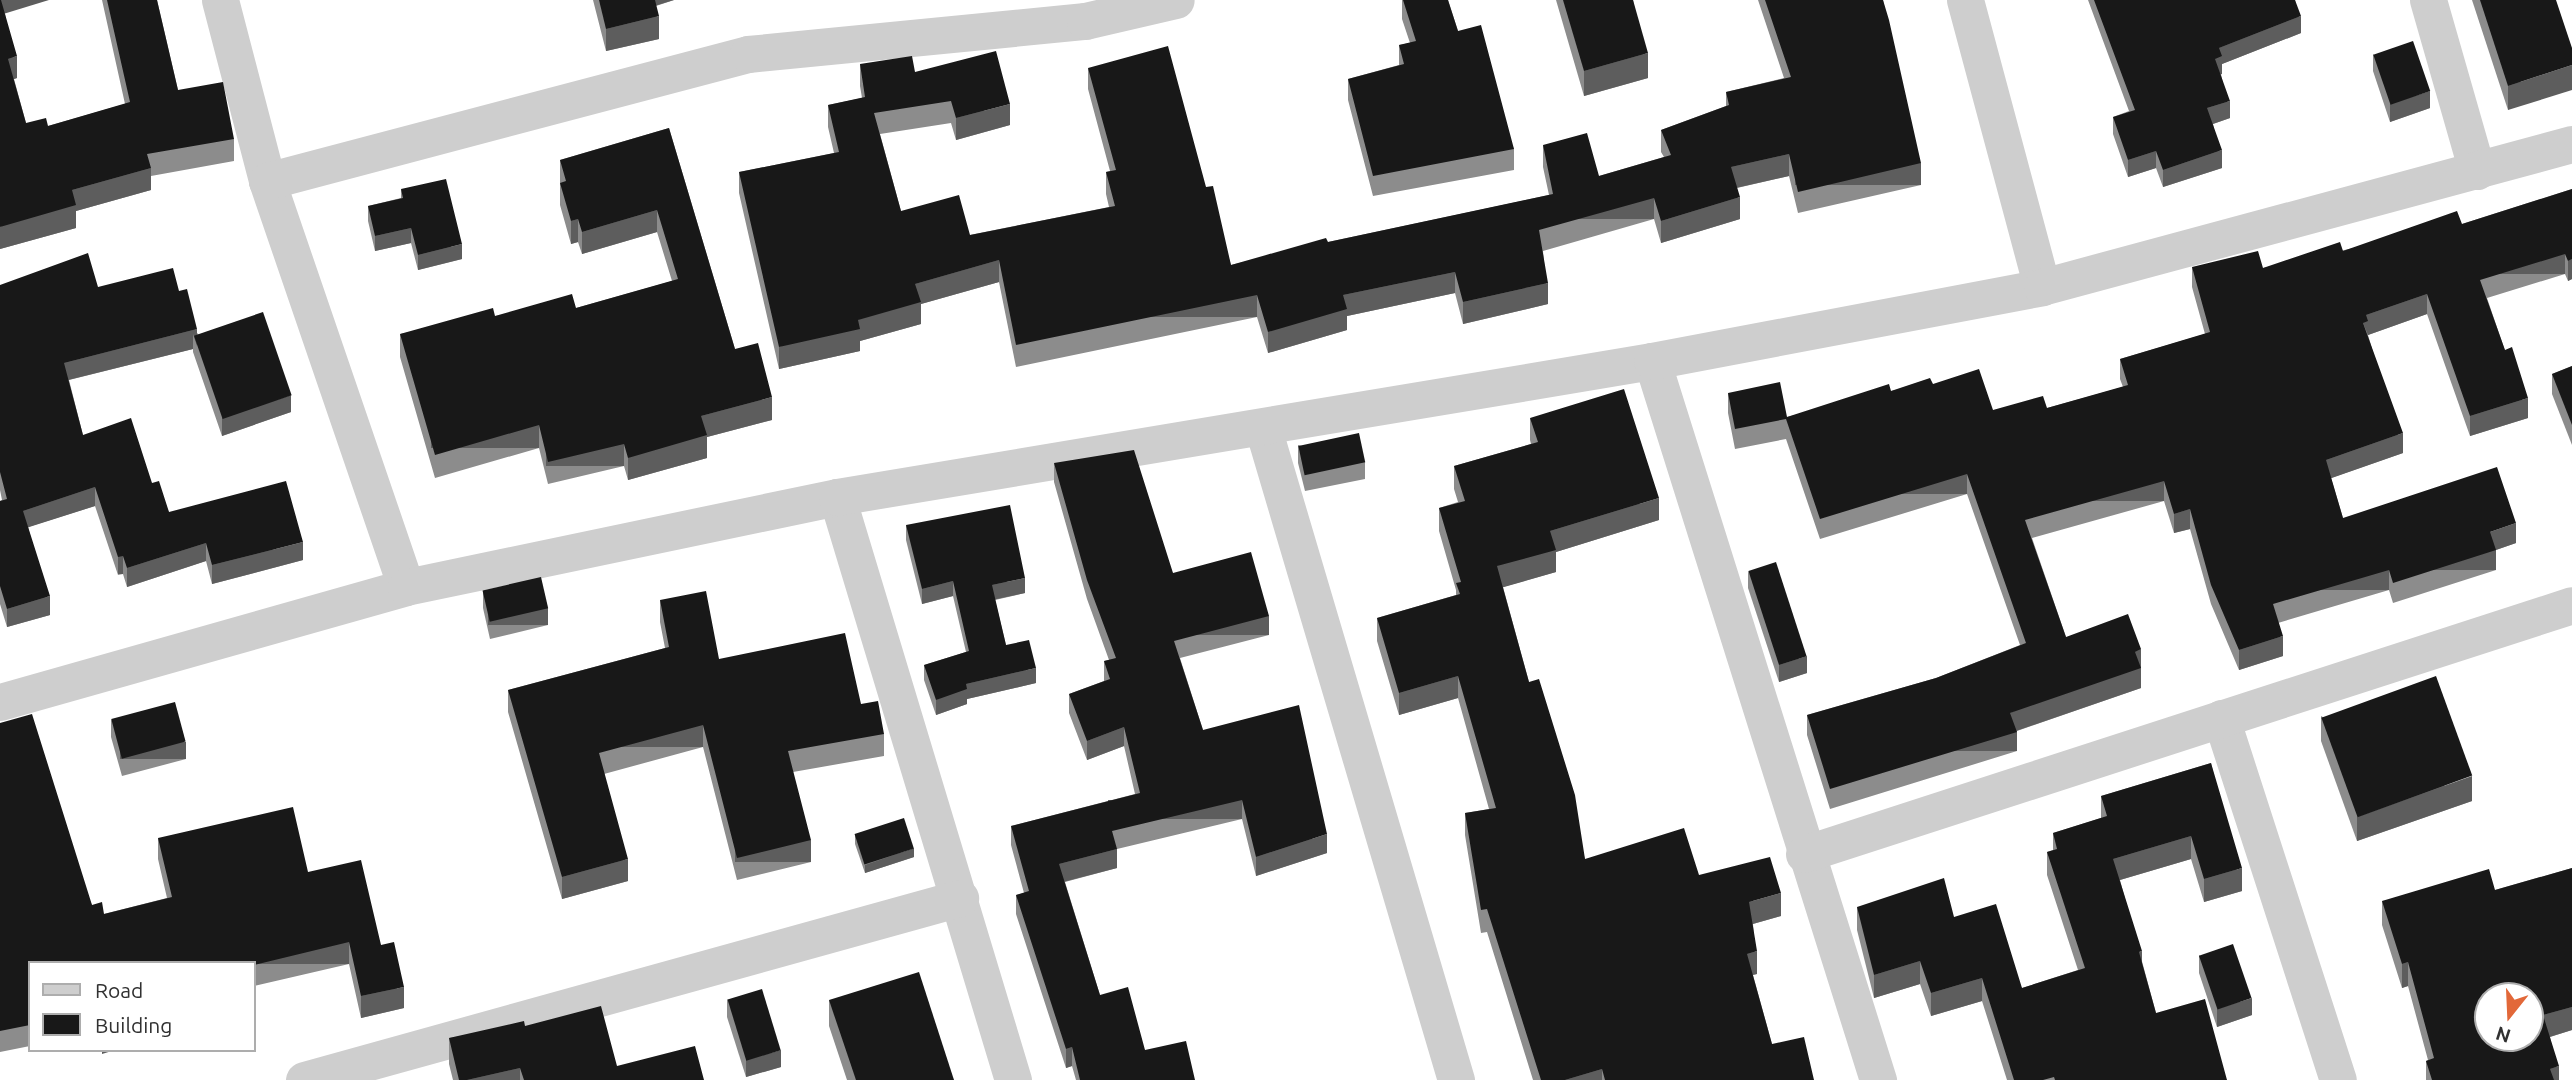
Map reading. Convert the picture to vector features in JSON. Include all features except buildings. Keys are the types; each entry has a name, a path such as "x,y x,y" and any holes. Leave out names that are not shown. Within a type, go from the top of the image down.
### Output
{"street":[{"path":"220,0 267,181 406,587"},
{"path":"267,181 748,54 1085,21 1176,0"},
{"path":"1965,0 2042,287"},
{"path":"2428,0 2477,171"},
{"path":"0,702 406,587 837,497 1652,361 2042,287 2572,144"},
{"path":"1652,361 1804,854 1878,1080"},
{"path":"1263,428 1456,1080"},
{"path":"837,497 1013,1080"},
{"path":"1804,854 2572,605"},
{"path":"2221,718 2339,1080"},
{"path":"304,1080 960,898"}]}
